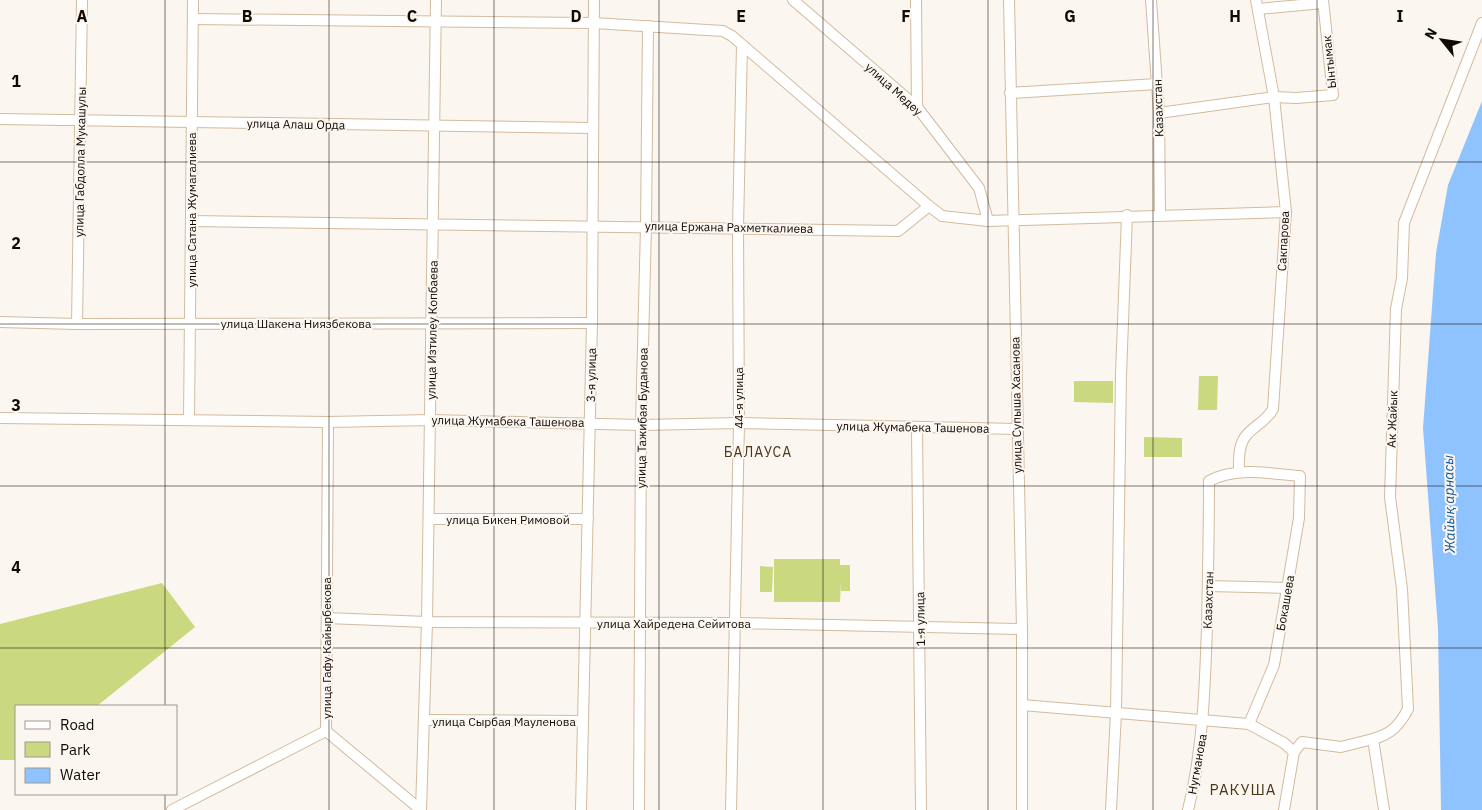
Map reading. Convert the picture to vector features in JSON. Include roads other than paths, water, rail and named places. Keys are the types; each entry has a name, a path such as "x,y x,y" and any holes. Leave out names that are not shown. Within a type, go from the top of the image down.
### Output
{"street":[{"name":"улица Габдолла Мукашулы","path":"77,324 82,0"},
{"name":"улица Сатана Жумагалиева","path":"189,420 193,0"},
{"name":"улица Изтилеу Копбаева","path":"421,810 428,622 436,0"},
{"name":"3-я улица","path":"582,810 594,225 594,0"},
{"name":"улица Медеу","path":"793,0 917,107 979,188 988,220"},
{"path":"916,0 917,107"},
{"name":"улица Супыша Хасанова","path":"1009,0 1012,219 1022,629 1022,810"},
{"name":"Казахстан","path":"1151,0 1159,113 1160,215"},
{"path":"1257,4 1323,1"},
{"name":"Ынтымак","path":"1274,97 1296,98 1333,95 1323,1"},
{"name":"Сакпарова","path":"1239,472 1240,450 1245,437 1269,417 1273,409 1286,212 1274,97 1257,4"},
{"path":"193,19 594,23 723,31 742,45 942,216 988,220 1286,212"},
{"name":"Ак Жайык","path":"1294,752 1302,742 1341,747 1387,735 1400,724 1408,709 1402,589 1390,497 1396,309 1402,278 1404,223 1482,23"},
{"name":"улица Тажибая Буданова","path":"639,810 641,425 646,226 648,26"},
{"name":"44-я улица","path":"731,810 739,423 738,228 742,45"},
{"path":"1010,93 1157,84"},
{"path":"1159,113 1274,97"},
{"name":"улица Алаш Орда","path":"0,119 593,128"},
{"name":"улица Ержана Рахметкалиева","path":"192,221 434,222 898,231 929,206"},
{"path":"1111,810 1116,713 1121,375 1127,215"},
{"name":"улица Шакена Ниязбекова","path":"0,322 77,324 592,323"},
{"name":"улица Жумабека Ташенова","path":"0,418 328,422 430,420 641,425 739,423 1017,429"},
{"name":"улица Гафу Кайырбекова","path":"177,809 326,731 328,422"},
{"name":"1-я улица","path":"917,428 921,810"},
{"name":"Казахстан","path":"1204,719 1209,481 1219,476 1239,472"},
{"name":"Бокашева","path":"1239,472 1300,476 1298,518 1274,665 1249,724"},
{"name":"улица Бикен Римовой","path":"429,519 588,519"},
{"path":"1208,586 1288,588"},
{"name":"улица Хайредена Сейитова","path":"327,618 428,622 734,623 1022,629"},
{"path":"1022,705 1249,724 1284,743 1294,752 1284,810"},
{"name":"Нугманова","path":"1188,810 1196,776 1204,719"},
{"name":"улица Сырбая Мауленова","path":"425,720 584,721"},
{"path":"326,731 421,810"},
{"path":"1373,739 1384,810"}],"water":[{"name":"Жайық арнасы","path":"1482,101 1482,810 1441,810 1438,629 1423,428 1436,253 1448,185"}],"district":[{"name":"БАЛАУСА","path":"758,452"},
{"name":"РАКУША","path":"1243,789"}]}
